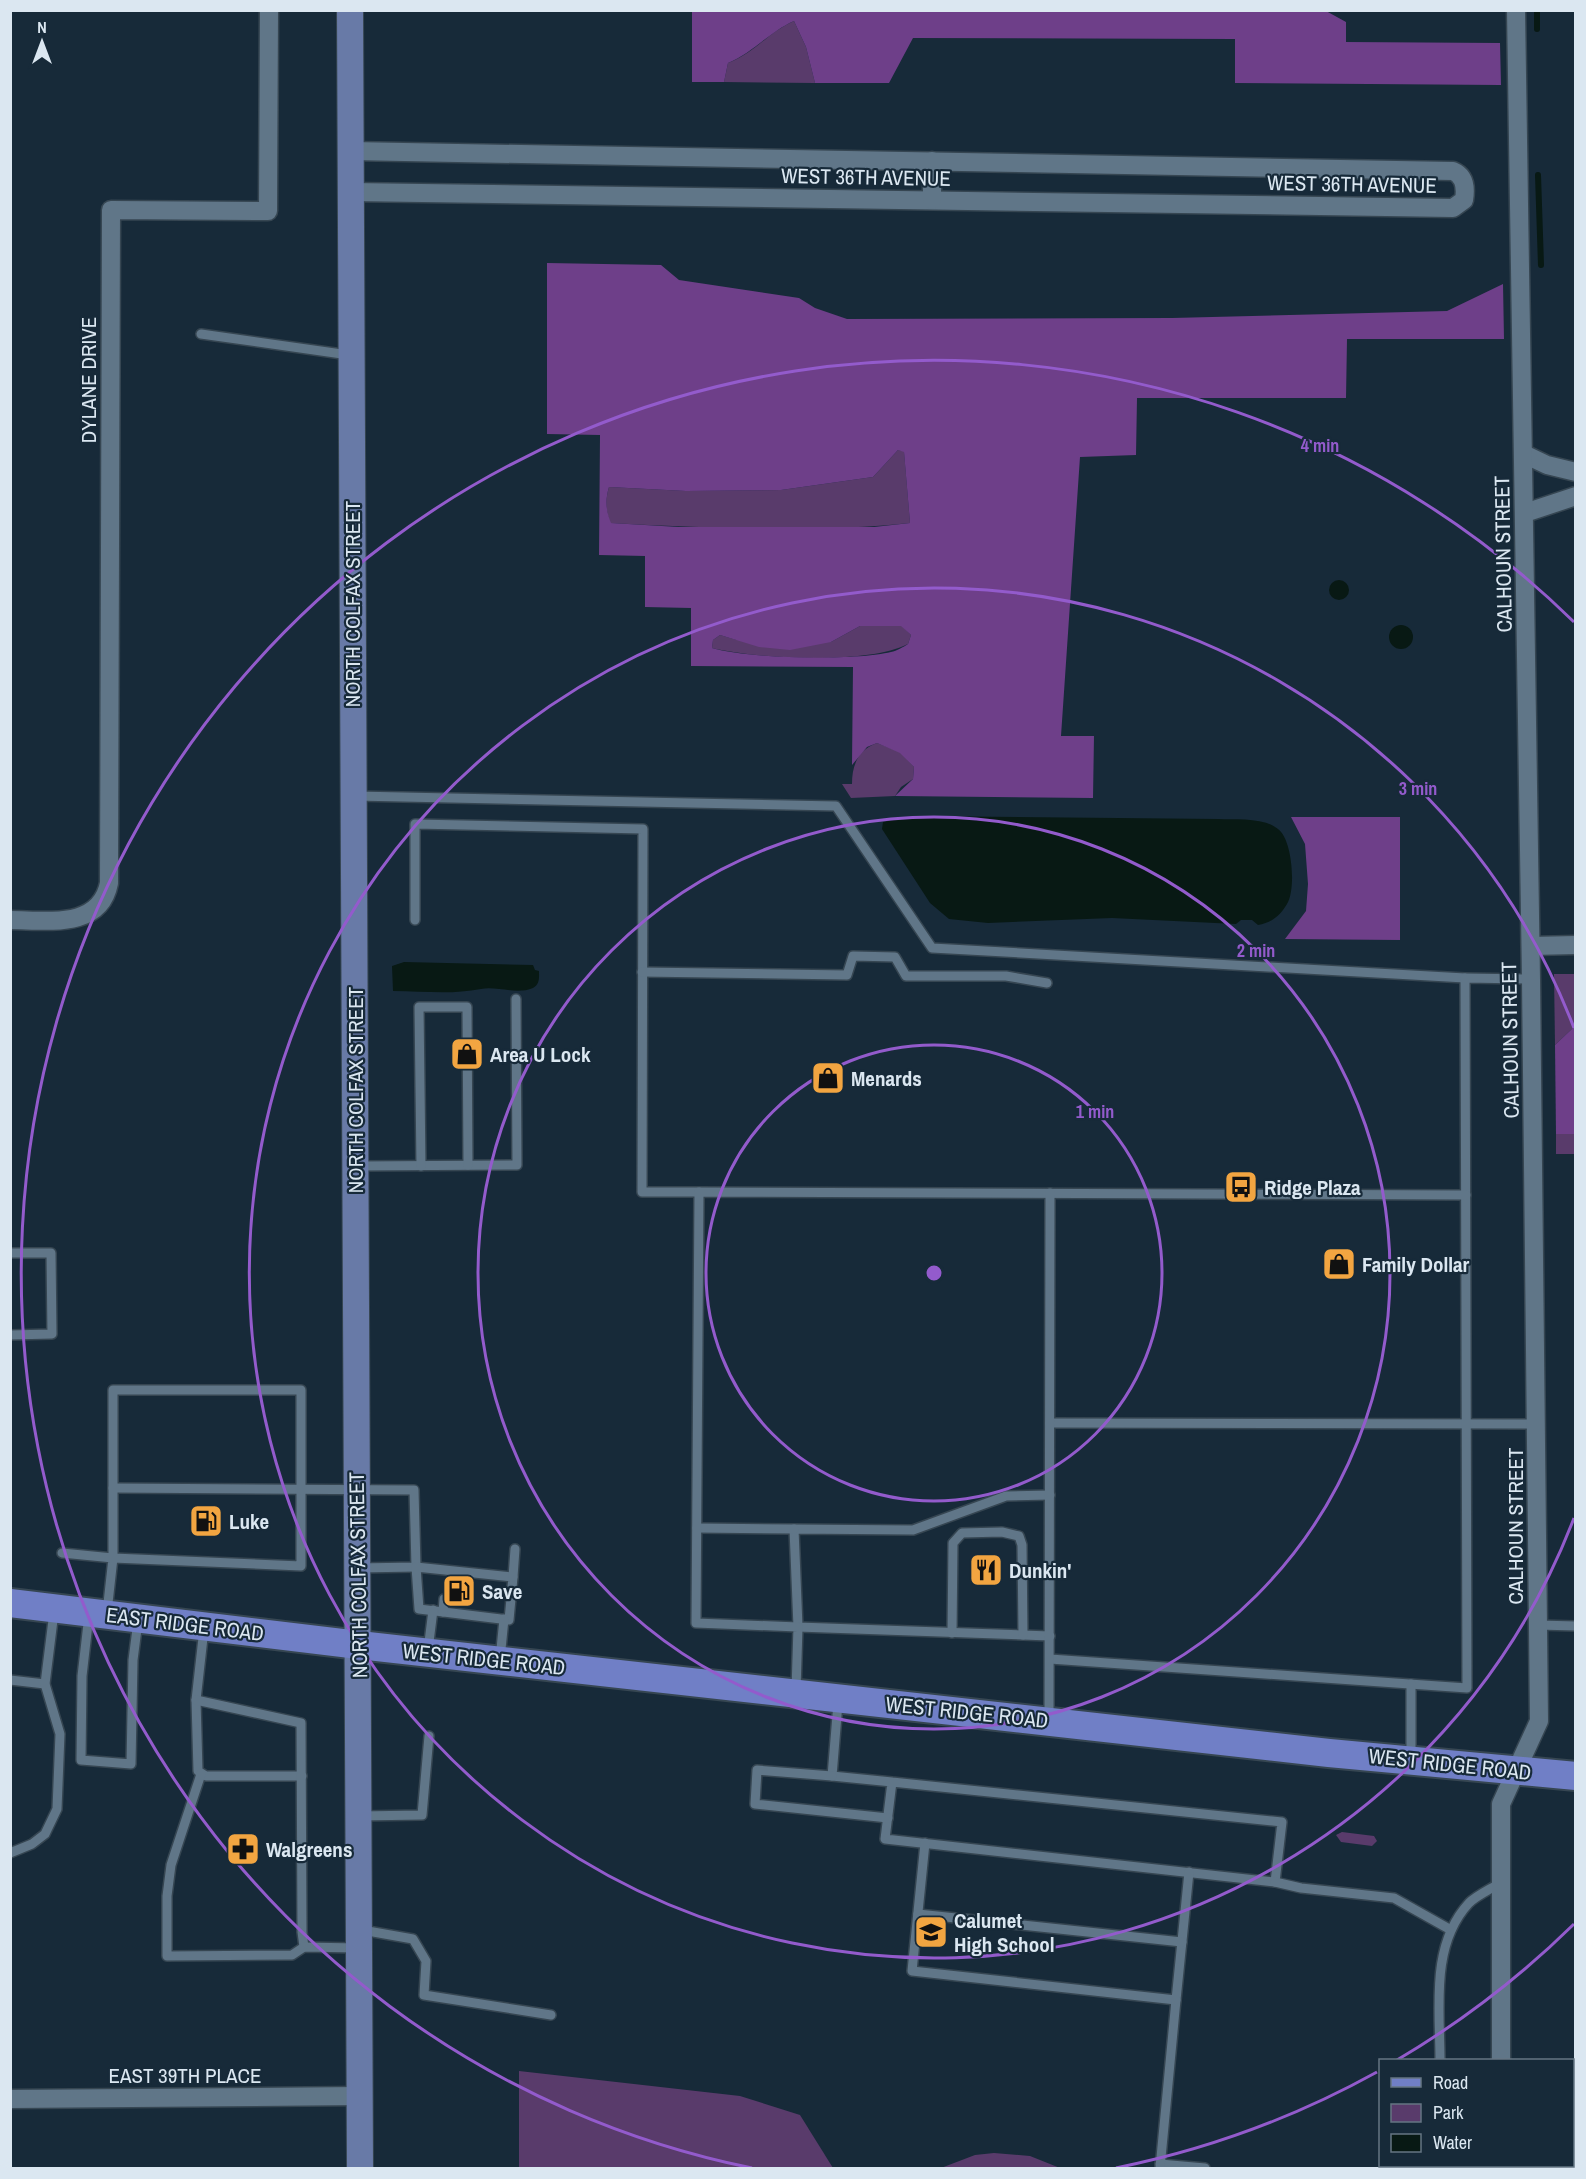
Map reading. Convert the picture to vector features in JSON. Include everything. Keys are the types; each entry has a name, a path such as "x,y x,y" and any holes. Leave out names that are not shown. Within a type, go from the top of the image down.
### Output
{"main road":[{"name":"EAST RIDGE ROAD","path":"10,1603 359,1645"},
{"name":"WEST RIDGE ROAD","path":"359,1645 1575,1776"}],"street":[{"name":"DYLANE DRIVE","path":"10,920 75,920 92,912 99,905 109,883 111,210 268,211 269,10"},
{"name":"NORTH COLFAX STREET","path":"350,10 360,2169"},
{"name":"CALHOUN STREET","path":"1502,2059 1501,1804 1539,1721 1531,946 1516,10"},
{"name":"WEST 36TH AVENUE","path":"351,151 1452,171 1459,174 1466,192 1464,200 1453,208 351,192"},
{"path":"932,161 932,200"},
{"path":"1524,454 1547,465 1575,472"},
{"path":"1525,513 1575,496"},
{"path":"1531,946 1575,945"},
{"name":"EAST 39TH PLACE","path":"10,2099 359,2096"}],"lane":[{"path":"201,334 352,356"},
{"path":"353,796 836,806 932,948 1465,978 1531,979"},
{"path":"415,920 415,824 643,829 642,1192 1466,1195"},
{"path":"642,972 847,975 854,956 895,957 906,976 1006,976 1047,983"},
{"path":"1050,1659 1467,1688 1465,978"},
{"path":"355,1166 517,1165 516,999"},
{"path":"421,1166 419,1007 466,1007 468,1165"},
{"path":"699,1192 696,1623 1050,1636"},
{"path":"1049,1721 1050,1193"},
{"path":"10,1253 51,1253 52,1334 10,1335"},
{"path":"62,1553 113,1558 301,1566 301,1390 113,1390 113,1558 82,1676 81,1760 131,1764 133,1660 138,1618"},
{"path":"1050,1423 1537,1424"},
{"path":"113,1488 414,1490 419,1609 509,1620 515,1549"},
{"path":"697,1528 914,1530 1006,1496 1050,1496"},
{"path":"794,1529 798,1627 796,1693"},
{"path":"952,1633 953,1543 958,1536 967,1532 1002,1532 1019,1536 1022,1545 1023,1635"},
{"path":"358,1568 416,1567 448,1575 513,1577"},
{"path":"427,1652 438,1611 444,1599"},
{"path":"469,1615 470,1603"},
{"path":"10,1853 32,1844 45,1834 57,1809 60,1734 45,1684 54,1608"},
{"path":"500,1660 504,1619"},
{"path":"1538,1625 1575,1626"},
{"path":"204,1626 196,1700 196,1766 201,1774 170,1874 167,1956 292,1955 304,1947 359,1939 413,1939 426,1960 424,1995 551,2015"},
{"path":"10,1680 45,1684"},
{"path":"1411,1684 1411,1760"},
{"path":"832,1776 838,1698"},
{"path":"196,1700 301,1723 304,1947"},
{"path":"359,1816 422,1815 429,1736"},
{"path":"888,1818 755,1804 757,1770 1282,1822 1275,1882"},
{"path":"201,1774 302,1776"},
{"path":"892,1782 885,1839 1189,1872 1394,1898 1451,1930"},
{"path":"925,1843 912,1971 1176,2000"},
{"path":"1189,1872 1160,2166 1205,2169"},
{"path":"1440,2059 1440,1966 1451,1930 1470,1903 1500,1883"},
{"path":"918,1914 1182,1942"}],"green space":[{"path":"794,21 806,47 815,83 724,82 728,63 746,54 776,31"},
{"path":"898,450 904,451 910,523 799,529 610,523 607,501 609,487 686,491 781,490 873,477"},
{"path":"901,625 911,635 908,644 890,651 867,655 783,657 712,648 713,640 720,635 737,640 831,642 860,626"},
{"path":"877,743 900,752 914,767 913,779 901,787 895,796 851,798 842,784 852,784 857,759 870,746"},
{"path":"1554,974 1576,974 1575,1026 1555,1045"},
{"path":"1556,1134 1575,1134 1575,1154 1556,1154"},
{"path":"1342,1832 1374,1836 1377,1841 1372,1846 1341,1842 1336,1835"},
{"path":"519,2071 740,2096 800,2115 833,2168 519,2168"},
{"path":"994,2153 1030,2156 1060,2168 941,2168 975,2155"}],"shaded area":[{"path":"692,11 1326,11 1346,22 1346,42 1500,43 1501,85 1235,83 1235,39 913,38 889,83 815,83 806,47 794,21 728,63 724,82 692,82"},
{"path":"547,263 661,265 679,280 799,298 815,308 847,319 1172,318 1447,311 1503,284 1504,339 1347,339 1346,398 1137,398 1136,455 1080,457 1061,736 1094,736 1093,798 895,796 913,779 914,767 900,753 877,743 867,747 852,765 853,667 691,666 691,608 645,607 645,556 599,555 600,435 547,434","holes":["898,450 904,452 910,523 874,527 679,527 611,523 608,514 609,487 686,491 781,490 873,477","860,626 901,626 911,635 908,644 900,649 874,655 801,658 750,655 712,648 713,640 720,635 759,647 790,650 831,642"]},
{"path":"1291,817 1400,817 1400,940 1285,939 1306,911 1308,884 1305,844"},
{"path":"1575,1026 1575,1134 1556,1134 1555,1045"}],"water":[{"path":"1335,580 1343,580 1349,586 1349,594 1343,600 1335,600 1329,594 1329,586"},
{"path":"1401,625 1406,626 1412,632 1412,642 1406,648 1401,649 1396,648 1390,642 1389,637 1390,632 1396,626"},
{"path":"916,816 1258,821 1272,825 1283,835 1292,865 1292,888 1287,904 1278,915 1267,923 1258,925 1252,920 1241,920 1236,924 1112,918 988,923 949,919 930,903 882,829 883,822"},
{"path":"404,962 533,965 535,970 539,971 539,978 537,985 533,988 520,991 487,988 447,992 393,991 392,966"}],"waterway":[{"path":"1537,10 1537,29"},
{"path":"1538,175 1541,265"}],"place":[{"name":"Area U Lock","path":"467,1054"},
{"name":"Menards","path":"828,1078"},
{"name":"Ridge Plaza","path":"1241,1187"},
{"name":"Family Dollar","path":"1339,1264"},
{"name":"Luke","path":"206,1521"},
{"name":"Dunkin'","path":"986,1570"},
{"name":"Save","path":"459,1591"},
{"name":"Walgreens","path":"243,1849"},
{"name":"Calumet High School","path":"931,1932"}]}
